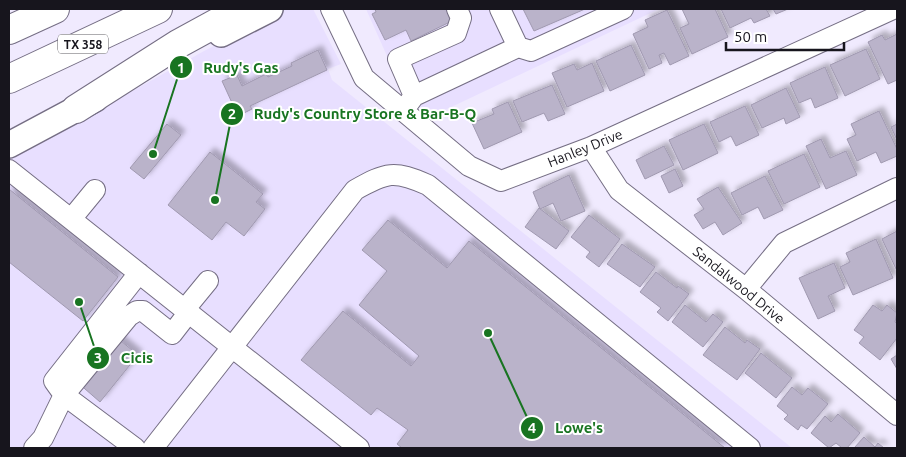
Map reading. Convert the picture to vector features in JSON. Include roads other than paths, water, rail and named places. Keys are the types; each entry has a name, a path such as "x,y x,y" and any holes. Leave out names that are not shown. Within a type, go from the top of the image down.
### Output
{"highway":[{"path":"9,30 55,9"},
{"name":"TX 358","path":"9,78 158,9"},
{"path":"76,108 178,44 242,9"}],"main road":[{"path":"9,145 76,108 270,9"}],"street":[{"name":"Hanley Drive","path":"331,9 364,78 409,103 469,166 502,180 592,148 894,9"},
{"path":"457,9 462,18 456,33 398,59 409,103 518,47 532,51 623,9"},
{"path":"500,9 518,47"},
{"name":"Sandalwood Drive","path":"592,148 619,190 746,289 897,415"},
{"path":"9,170 360,448"},
{"path":"153,448 356,190 380,176 404,174 428,185 750,448"},
{"path":"746,289 784,243 897,188"},
{"path":"72,218 95,190"},
{"path":"135,448 64,395 54,381 139,273"},
{"path":"34,448 43,438 64,395 129,316 137,311 143,311 172,334 208,281"}],"place":[{"name":"Rudy's Gas","path":"153,154"},
{"name":"Rudy's Country Store & Bar-B-Q","path":"215,200"},
{"name":"Cicis","path":"79,302"},
{"name":"Lowe's","path":"488,333"}]}
